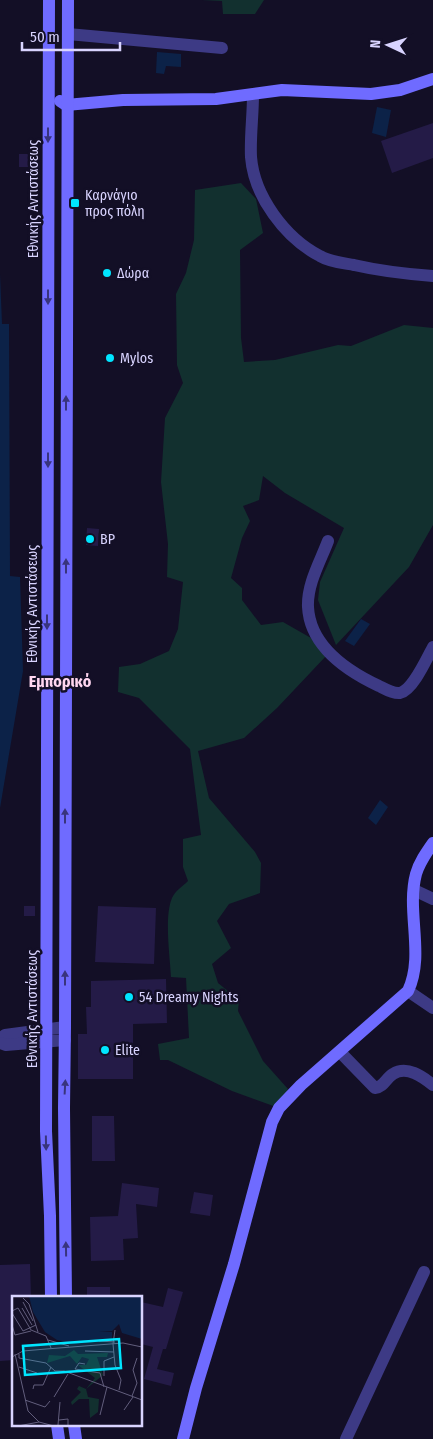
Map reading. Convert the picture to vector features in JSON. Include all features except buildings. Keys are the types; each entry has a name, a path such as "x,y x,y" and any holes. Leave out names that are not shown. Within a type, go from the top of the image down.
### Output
{"main road":[{"name":"Εθνικής Αντιστάσεως","path":"49,0 46,1152 50,1216 50,1296"},
{"path":"66,1296 64,1108 66,106 68,0"},
{"path":"48,86 55,98 66,106 123,100 216,99 253,96 282,90 352,94 386,93 433,79"},
{"path":"183,1439 196,1388 234,1264 272,1122 279,1108 301,1085 408,991 414,969 414,890 416,874 421,861 433,844"},
{"path":"57,1426 59,1439"},
{"path":"74,1426 76,1439"}],"street":[{"path":"68,34 222,48"},
{"path":"253,96 251,156 253,167 262,196 284,227 313,252 331,260 395,273 433,276"},
{"path":"328,541 310,588 308,607 310,619 319,640 336,659 364,679 390,691 400,693 414,682 433,647"},
{"path":"414,890 433,899"},
{"path":"408,991 433,1008"},
{"path":"0,1039 5,1035 65,1033"},
{"path":"0,1043 6,1045 47,1035"},
{"path":"340,1052 375,1088 382,1085 394,1073 408,1071 417,1073 433,1085"},
{"path":"346,1439 424,1272"}],"green space":[{"path":"202,0 264,0 255,14 223,14 222,1"},
{"path":"241,183 256,199 263,233 240,250 241,338 244,362 275,360 338,345 351,346 404,325 433,328 433,525 409,567 336,645 318,600 320,582 344,528 285,493 263,476 259,500 243,506 250,521 242,538 231,578 242,588 242,600 261,625 283,622 311,638 327,655 277,708 244,738 198,751 209,798 255,852 261,863 260,893 229,904 217,921 231,948 212,964 218,983 239,1000 238,1011 263,1061 288,1089 279,1108 232,1091 168,1060 160,1060 158,1044 189,1038 186,978 171,977 168,915 173,895 188,881 183,867 183,839 201,835 190,749 139,698 118,692 119,667 140,664 169,651 178,629 183,582 167,577 168,544 161,482 165,418 183,383 177,365 176,294 186,273 194,240 195,190"}],"water":[{"path":"157,52 181,54 181,67 166,66 164,74 156,73"},
{"path":"377,107 391,110 386,137 372,133"},
{"path":"0,274 2,324 9,324 10,576 20,577 23,671 0,808"},
{"path":"361,619 370,624 354,646 345,641"},
{"path":"380,800 388,807 376,825 368,818"}],"place":[{"name":"Καρνάγιο προς πόλη","path":"75,203"},
{"name":"Δώρα","path":"107,273"},
{"name":"Mylos","path":"110,358"},
{"name":"BP","path":"90,539"},
{"name":"54 Dreamy Nights","path":"129,997"},
{"name":"Elite","path":"105,1050"}],"district":[{"name":"Εμπορικό","path":"60,681"}]}
